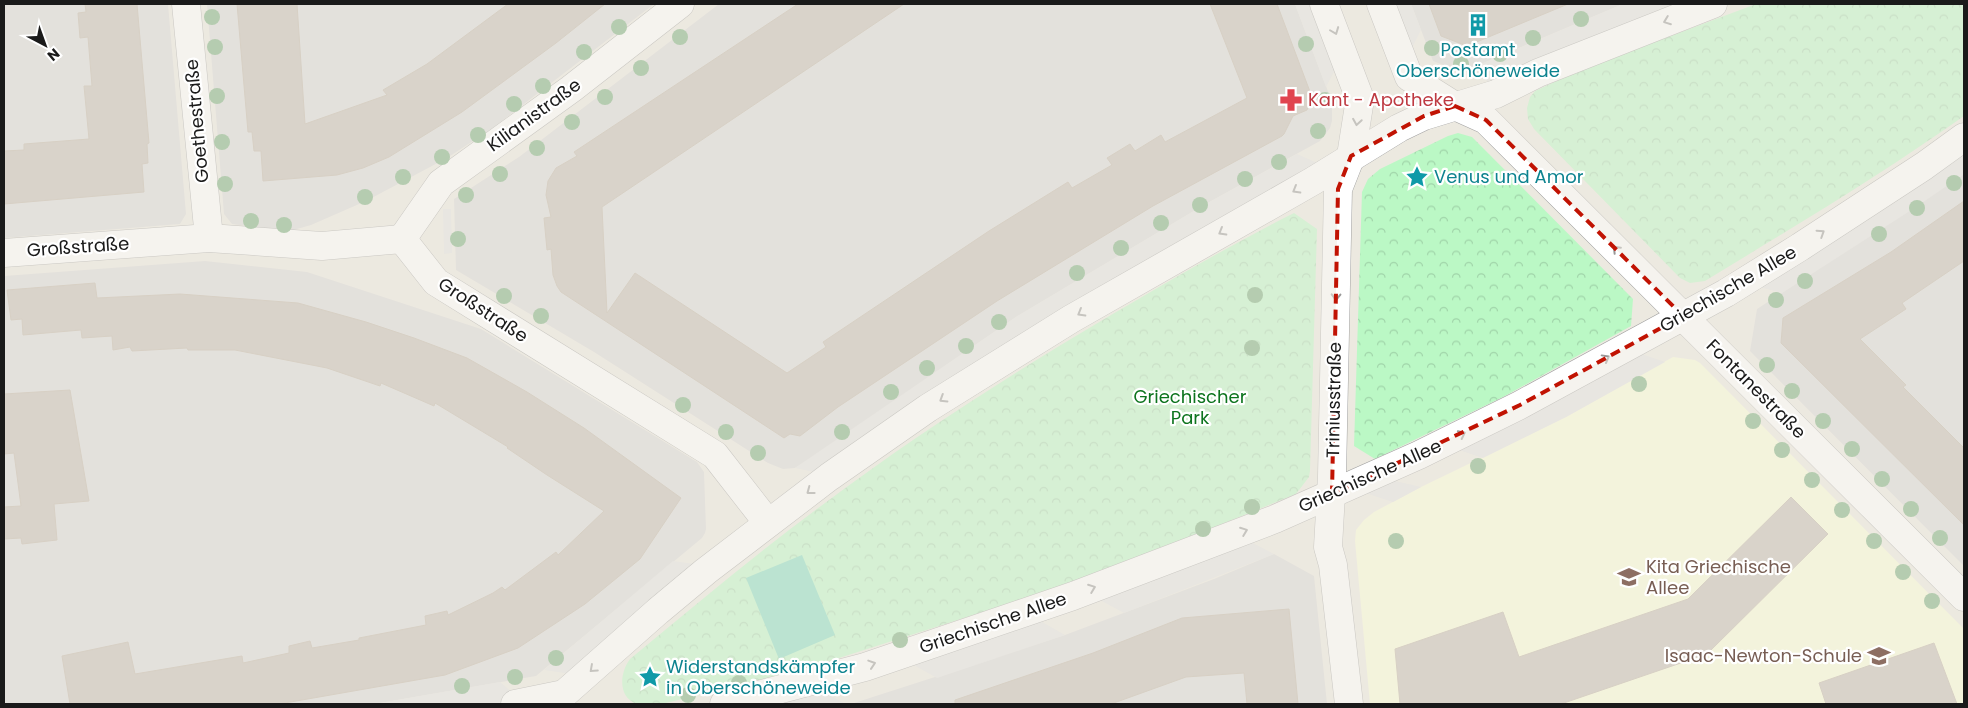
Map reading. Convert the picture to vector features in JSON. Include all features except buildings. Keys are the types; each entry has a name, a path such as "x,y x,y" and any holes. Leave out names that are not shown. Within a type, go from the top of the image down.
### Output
{"street":[{"name":"Goethestraße","path":"186,4 209,238"},
{"name":"Kilianistraße","path":"402,239 441,183 571,89 680,4"},
{"name":"Triniusstraße","path":"1324,4 1360,99 1351,156 1338,188 1332,494 1328,547 1333,565 1349,704"},
{"name":"Fontanestraße","path":"1380,4 1409,77 1455,106 1486,120 1964,597"},
{"path":"515,704 565,699 658,610 829,477 928,408 1071,318 1313,180 1380,138 1424,116 1496,94 1538,73 1713,4"},
{"name":"Griechische Allee","path":"724,704 866,666 1073,596 1275,519 1420,455 1520,405 1735,287 1924,166 1964,137"},
{"name":"Großstraße","path":"4,253 209,238 322,246 402,239 436,282 715,455 768,523"}],"highlighted area":[{"path":"1455,106 1486,120 1683,316 1520,405 1332,494 1338,189 1351,156 1424,116"}],"shaded area":[{"path":"4,4 168,4 186,214 180,224 4,238"},
{"path":"207,4 654,4 490,130 447,158 366,201 311,225 290,231 232,224 224,214"},
{"path":"719,4 1295,4 1332,102 1332,121 1330,128 1320,141 1204,205 1016,317 817,454 795,468 783,469 768,463 594,352 456,270 454,199 519,157"},
{"path":"1295,4 1317,4 1339,62 1326,87"},
{"path":"1388,4 1411,4 1421,30 1408,56"},
{"path":"1411,4 1623,4 1462,72 1433,61"},
{"path":"1623,4 1669,4 1674,6 1492,83 1465,71"},
{"path":"1964,147 1964,174 1916,207 1782,293 1752,285"},
{"path":"1297,154 1322,165 823,474 795,468 1016,317 1204,205"},
{"path":"1964,174 1964,566 1750,351 1757,309"},
{"path":"443,209 451,209 452,253 444,254"},
{"path":"205,261 307,272 481,329 697,462 704,472 705,533 702,538 536,676 374,704 4,704 4,276"},
{"path":"1636,352 1665,362 1566,417 1483,458 1453,448"},
{"name":"Kita Griechische Allee","path":"1673,357 1695,360 1700,363 1964,629 1964,704 1370,704 1355,541 1356,530 1364,520 1374,512 1421,487 1566,417"},
{"path":"1387,479 1421,487 1393,502 1362,492"},
{"path":"1249,541 1274,554 1124,613 1098,599"},
{"path":"1274,554 1314,576 1327,704 851,704 1065,635 1214,579"},
{"path":"673,561 702,565 571,674 544,670"},
{"path":"1037,619 1065,635 937,678 910,663"},
{"path":"500,682 520,699 493,704 375,704"},
{"path":"820,690 846,704 765,704"}],"green space":[{"path":"1756,4 1964,4 1964,116 1869,180 1705,281 1690,283 1680,278 1534,129 1528,119 1527,108 1530,97 1535,91 1580,70"},
{"path":"1458,133 1472,137 1633,299 1631,326 1505,396 1375,459 1354,446 1362,192 1368,179 1380,169"},
{"name":"Griechischer Park","path":"1294,213 1317,229 1310,471 1309,477 1296,494 1148,554 1045,592 811,667 662,704 637,704 626,696 622,684 624,671 630,659 751,560 859,478 965,405 1074,337 1202,262"},
{"path":"802,555 835,635 779,659 746,578"}],"place":[{"name":"Postamt Oberschöneweide","path":"1478,25"},
{"name":"Kant - Apotheke","path":"1291,100"},
{"name":"Venus und Amor","path":"1417,177"},
{"name":"Kita Griechische Allee","path":"1629,577"},
{"name":"Isaac-Newton-Schule","path":"1879,656"},
{"name":"Widerstandskämpfer in Oberschöneweide","path":"650,677"}]}
